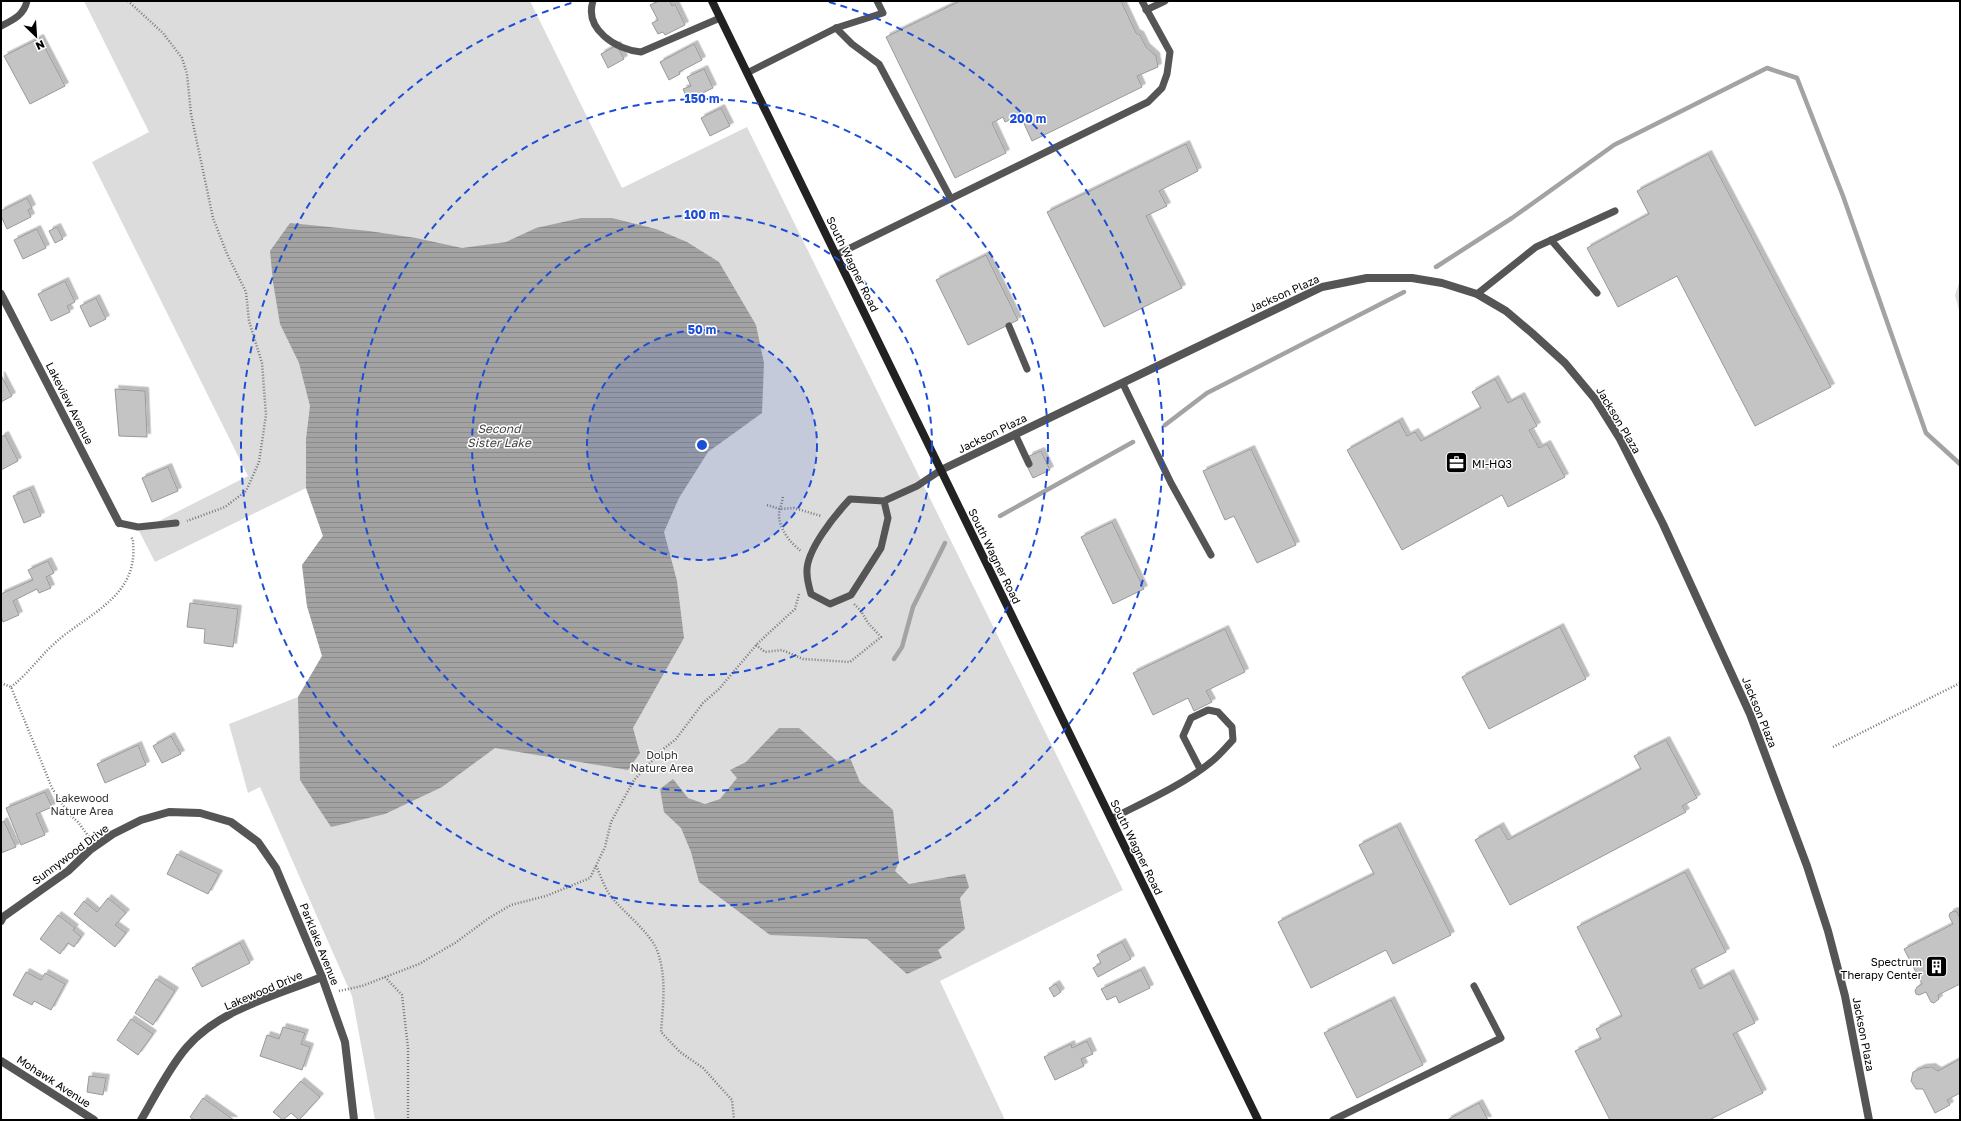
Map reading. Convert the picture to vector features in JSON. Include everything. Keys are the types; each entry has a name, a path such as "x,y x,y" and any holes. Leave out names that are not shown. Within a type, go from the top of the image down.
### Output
{"main road":[{"name":"South Wagner Road","path":"712,1 1258,1120"}],"street":[{"name":"Jackson Plaza","path":"941,470 1123,384 1230,330 1322,287 1368,278 1412,278 1442,283 1477,294 1506,311 1532,332 1565,363 1595,398 1620,439 1702,607 1750,714 1807,866 1828,931 1845,996 1869,1120"},
{"name":"Lakeview Avenue","path":"1,294 119,523"},
{"name":"Sunnywood Drive","path":"2,919 68,870 94,847 113,834 141,820 169,812 206,814"},
{"name":"Parklake Avenue","path":"206,814 231,822 258,842 276,868 322,977 345,1042 354,1120"},
{"name":"Lakewood Drive","path":"141,1120 186,1047 207,1029 236,1011 322,977"},
{"name":"Mohawk Avenue","path":"1,1061 94,1120"}],"lane":[{"path":"1,26 17,17 23,11 27,1"},
{"path":"593,1 590,8 592,20 596,27 614,43 633,51 641,52 720,18"},
{"path":"747,73 836,28 883,13 878,1"},
{"path":"836,255 1148,102 1162,88 1167,74 1170,52 1142,1"},
{"path":"1146,10 1165,1"},
{"path":"836,28 852,44 879,64 951,199"},
{"path":"1477,294 1536,247 1615,211"},
{"path":"1551,240 1597,293"},
{"path":"1009,326 1027,369"},
{"path":"1123,384 1171,483 1211,555"},
{"path":"1015,434 1029,464"},
{"path":"884,501 888,518 881,548 851,595 830,604 811,594 806,572 810,557 831,519 850,499 884,501 917,486 941,470"},
{"path":"119,523 138,527 176,523"},
{"path":"1111,819 1150,799 1212,762 1233,740 1232,727 1218,712 1208,710 1191,718 1183,736 1200,769"},
{"path":"1333,1120 1501,1038 1474,986"}],"path":[{"path":"128,1 163,33 182,58 187,74 191,114 213,218 227,254 246,292 250,321 262,363 265,422 260,462 246,491 226,507 205,516 176,523"},
{"path":"783,497 779,515 782,526 792,545 810,557"},
{"path":"767,506 794,508 831,519"},
{"path":"11,687 24,677 42,654 58,640 111,601 125,582 133,559 133,540 119,523"},
{"path":"328,995 385,977 419,964 434,956 489,918 511,905 546,896 590,878 605,847 611,822 634,780 662,750 676,739 703,704 719,689 756,646 795,609 801,587"},
{"path":"756,646 764,652 782,650 803,659 850,662 882,637 868,623 861,611 847,597"},
{"path":"1,683 11,687 52,788 68,813 84,830 94,847"},
{"path":"1833,747 1960,683"},
{"path":"596,866 611,897 639,926 656,948 662,968 664,989 661,1032 680,1052 704,1068 732,1100 734,1120"},
{"path":"385,977 402,995 408,1048 408,1120"}],"green space":[{"name":"Dolph Nature Area","path":"84,1 530,1 622,188 747,127 1123,890 940,981 1005,1120 375,1120 352,996 260,787 248,793 229,724 298,697 322,656 307,606 302,565 323,536 306,488 155,562 139,531 248,476 92,162 149,132"},
{"path":"1960,280 1960,314 1955,295"}],"water":[{"name":"Second Sister Lake","path":"581,218 612,218 656,229 687,242 719,262 756,325 764,363 762,413 708,452 679,498 664,532 677,581 684,638 633,728 640,753 628,770 495,748 442,787 385,814 331,827 300,780 298,697 322,656 307,606 302,565 323,536 306,488 306,439 310,406 299,363 280,324 273,282 270,251 290,223 369,231 416,238 462,248 506,242 536,228"},
{"path":"779,728 799,728 837,761 850,758 860,782 893,810 899,862 895,871 909,884 965,874 969,887 960,898 965,929 938,950 942,958 907,974 867,939 770,935 699,882 691,852 681,828 664,812 660,789 673,779 688,798 705,804 720,799 737,778 730,770 746,762"}],"building":[{"path":"659,1 670,1 672,6 675,4 685,25 665,35 663,32 658,34 652,23 658,20 650,5"},
{"path":"960,1 1121,1 1136,33 1140,35 1146,47 1156,56 1158,67 1137,76 1142,87 1032,141 1020,115 1005,122 1003,117 992,123 1006,153 955,178 886,37"},
{"path":"40,38 65,86 30,104 4,56"},
{"path":"694,44 702,60 679,72 680,74 669,80 660,62"},
{"path":"617,45 624,59 608,68 601,54"},
{"path":"704,69 713,88 688,100 683,89 691,86 687,77"},
{"path":"721,108 730,126 710,136 701,118"},
{"path":"1186,144 1198,171 1159,191 1167,206 1146,216 1182,288 1104,327 1047,212"},
{"path":"1708,154 1831,387 1755,426 1677,276 1618,307 1587,248 1649,214 1637,191"},
{"path":"27,198 32,208 28,210 31,217 7,229 1,216 1,211"},
{"path":"57,227 63,239 55,243 49,231"},
{"path":"37,229 46,248 23,259 14,240"},
{"path":"986,255 1018,320 968,345 936,280"},
{"path":"65,281 75,302 67,306 70,312 51,321 38,294"},
{"path":"96,298 106,319 90,327 80,306"},
{"path":"1,375 12,396 1,402"},
{"name":"MI-HQ3","path":"1495,379 1508,403 1521,396 1537,426 1529,430 1539,448 1547,444 1565,477 1508,507 1502,495 1402,550 1347,450 1399,421 1407,436 1415,432 1421,441 1481,408 1472,392"},
{"path":"115,389 145,391 147,437 119,436"},
{"path":"5,435 18,461 1,470 1,437"},
{"path":"1251,449 1296,545 1257,563 1234,516 1225,520 1203,471"},
{"path":"1041,451 1050,470 1033,478 1027,466 1032,464 1029,456"},
{"path":"168,467 178,491 152,502 142,478"},
{"path":"30,489 41,516 24,523 13,496"},
{"path":"1112,522 1144,589 1113,604 1081,537"},
{"path":"48,561 54,573 46,577 51,588 39,593 37,589 13,601 19,615 3,622 1,616 1,594 33,580 28,570"},
{"path":"190,603 238,609 233,647 204,643 205,629 187,627"},
{"path":"1560,627 1586,679 1489,729 1462,677"},
{"path":"1225,629 1245,672 1206,691 1212,702 1194,711 1188,698 1153,715 1133,673"},
{"path":"171,736 181,754 162,763 153,746"},
{"path":"1666,740 1697,798 1682,806 1686,812 1510,905 1475,840 1500,826 1508,840 1641,769 1634,756"},
{"path":"138,745 146,765 105,783 97,764"},
{"path":"45,792 52,807 36,814 45,835 21,845 6,808"},
{"path":"4,821 16,847 1,853 1,823"},
{"path":"1397,826 1451,935 1393,964 1386,950 1311,988 1278,922 1374,874 1359,845"},
{"path":"177,854 219,874 208,894 167,874"},
{"path":"1685,872 1726,952 1691,970 1700,989 1730,973 1755,1023 1733,1034 1763,1093 1709,1120 1610,1120 1575,1051 1601,1039 1596,1029 1622,1016 1577,927"},
{"path":"108,898 126,913 115,925 126,933 115,947 74,914 84,901 97,912"},
{"name":"Spectrum Therapy Center","path":"1954,911 1957,912 1960,918 1960,984 1938,995 1939,999 1934,1003 1931,1002 1926,992 1919,995 1916,994 1915,991 1917,987 1922,984 1904,949 1953,924 1949,916 1950,913"},
{"path":"58,915 75,928 73,930 81,937 74,947 68,943 60,954 40,939"},
{"path":"1122,942 1131,959 1098,977 1093,968 1101,963 1097,955"},
{"path":"240,943 250,963 202,987 192,968"},
{"path":"1141,970 1150,988 1119,1003 1116,996 1107,1000 1101,989"},
{"path":"26,972 41,980 45,973 65,984 51,1010 34,1001 32,1005 13,995"},
{"path":"156,979 175,991 153,1025 135,1013"},
{"path":"1056,984 1061,992 1054,997 1049,988"},
{"path":"1391,1000 1423,1065 1357,1098 1324,1033"},
{"path":"131,1019 153,1034 138,1055 117,1040"},
{"path":"283,1027 305,1033 301,1044 310,1047 302,1070 260,1056 267,1035 279,1039"},
{"path":"1087,1041 1093,1054 1081,1059 1084,1066 1055,1080 1044,1057 1071,1044 1072,1048"},
{"path":"1960,1059 1960,1093 1947,1100 1950,1105 1935,1113 1923,1089 1916,1089 1911,1081 1913,1072 1922,1068 1932,1067 1938,1071"},
{"path":"89,1076 106,1078 103,1095 87,1092"},
{"path":"301,1081 320,1097 299,1120 291,1113 283,1120 273,1112"},
{"path":"203,1098 234,1120 194,1120 190,1117"},
{"path":"1479,1103 1488,1120 1447,1120"}],"waterway":[{"path":"1436,267 1512,218 1614,145 1767,68 1797,78 1843,196 1926,433 1960,464"},
{"path":"1165,425 1207,393 1404,292"},
{"path":"1000,516 1133,442"},
{"path":"894,659 902,647 913,607 945,543"}],"place":[{"name":"MI-HQ3","path":"1456,463"},
{"name":"Spectrum Therapy Center","path":"1937,967"}],"park label":[{"name":"Lakewood Nature Area","path":"82,803"}]}
